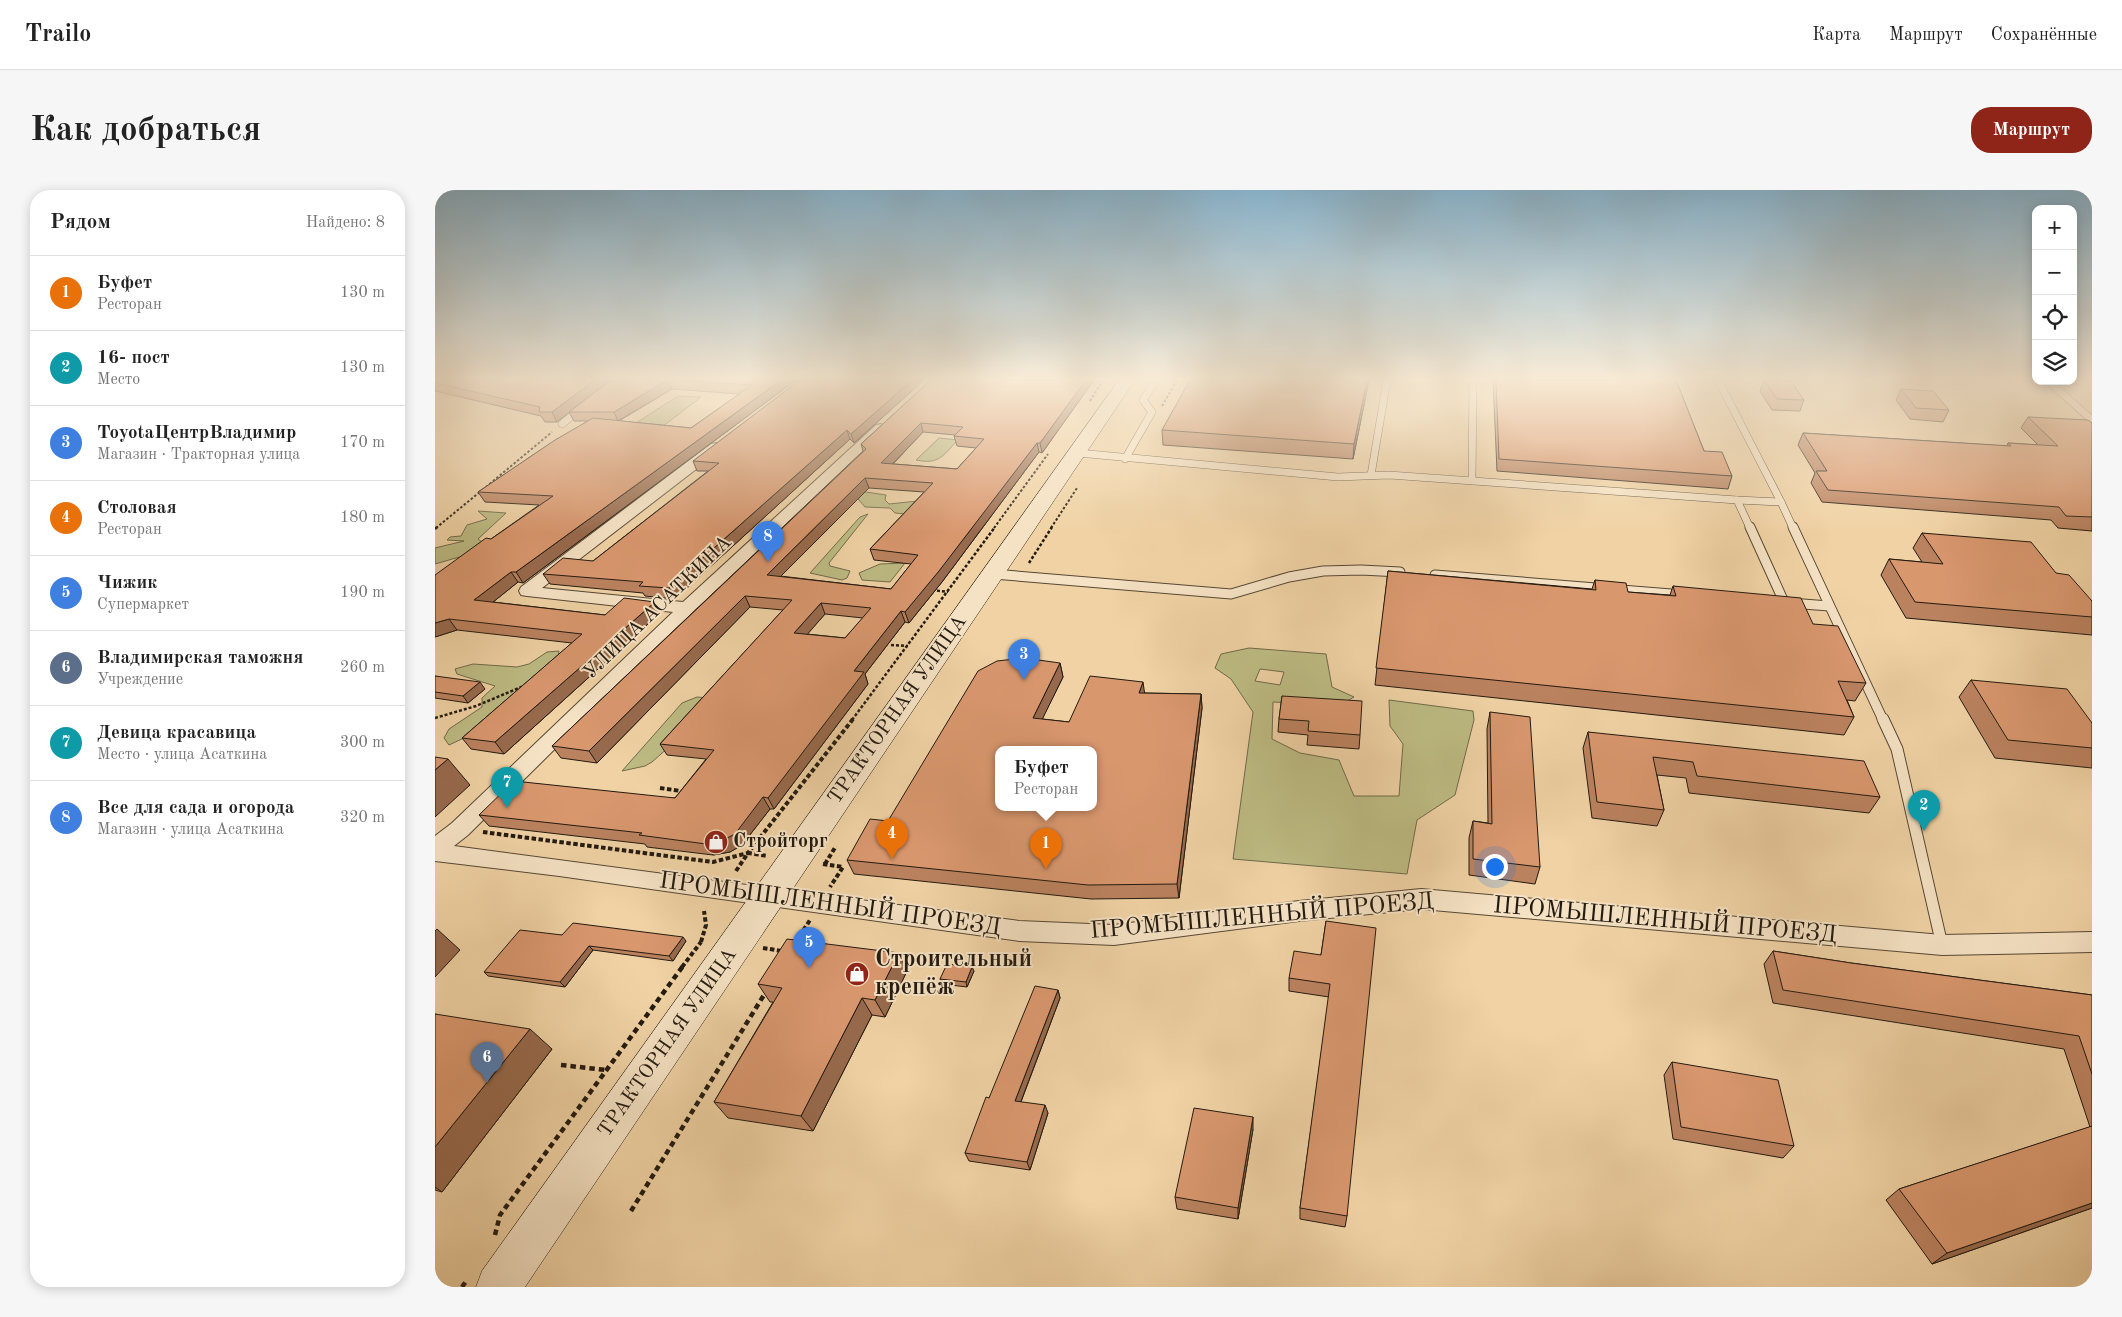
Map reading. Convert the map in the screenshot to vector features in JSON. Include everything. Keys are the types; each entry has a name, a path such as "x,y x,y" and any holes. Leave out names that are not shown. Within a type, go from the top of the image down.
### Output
{"main road":[{"name":"ТРАКТОРНАЯ УЛИЦА","path":"498,1287 769,876 1007,575 1088,454 1100,431"}],"street":[{"name":"УЛИЦА АСАТКИНА","path":"435,848 460,829 687,608 878,431"},
{"path":"687,608 527,591 729,437"},
{"name":"ПРОМЫШЛЕННЫЙ ПРОЕЗД","path":"435,852 559,866 769,876 1019,931 1105,935 1299,911 1421,899 1942,945 2092,942"}],"lane":[{"path":"1125,459 1141,431"},
{"path":"1371,475 1378,431"},
{"path":"1472,431 1472,480"},
{"path":"1744,431 1781,502 1897,749 1942,945"},
{"path":"1088,454 1125,459 1338,477 1371,475 1472,480 1781,502"},
{"path":"1737,500 1783,602"},
{"path":"1007,575 1231,594 1251,591 1296,575 1338,569 1407,573"},
{"path":"1425,574 1689,595"},
{"path":"1766,601 1829,606"}],"path":[{"path":"435,529 554,431"},
{"path":"527,459 541,449 548,448 535,447"},
{"path":"736,871 909,646 1048,454"},
{"path":"1007,575 1088,454"},
{"path":"515,469 521,464"},
{"path":"495,480 503,480"},
{"path":"930,590 948,592"},
{"path":"891,645 909,646"},
{"path":"435,718 476,706 533,682"},
{"path":"660,788 681,791"},
{"path":"460,829 713,862 748,853"},
{"path":"748,853 769,876"},
{"path":"818,863 843,867 830,887"},
{"path":"500,1216 606,1070 704,942 706,925 704,911"},
{"path":"794,945 812,916"},
{"path":"755,947 790,952"},
{"path":"631,1211 770,986"},
{"path":"561,1065 606,1070"}],"shaded area":[{"path":"939,438 958,440 936,460 916,460"},
{"path":"846,489 886,495 885,500 889,504 918,501 906,514 895,513 890,508 865,507 858,499 833,498"},
{"path":"478,511 506,513 478,539 487,546 480,551 435,564 435,548 464,541 447,540 450,537 461,536 467,525 487,519"},
{"path":"868,514 829,563 830,566 850,571 847,578 842,580 810,573 860,517"},
{"path":"905,563 890,582 862,580 859,573 880,564"},
{"path":"1249,648 1326,654 1332,687 1354,697 1341,705 1273,702 1272,739 1300,753 1339,760 1354,796 1399,796 1403,744 1390,726 1389,700 1473,711 1474,720 1455,795 1417,820 1407,874 1233,859 1253,712 1231,679 1215,668 1221,654","holes":["1260,669 1284,672 1280,685 1255,681"]},
{"path":"559,651 558,658 466,737 449,745 444,738 449,729 482,707 482,698 495,686 457,674 455,669 473,664 517,667 529,664 547,652"},
{"path":"697,697 709,698 670,746 645,766 622,771 682,703"}],"building":[{"path":"570,431 710,431 516,572 511,572 474,600 605,615 624,598 655,602 495,742 462,738 582,634 449,619 435,623 435,575 486,538 491,539 553,496 478,492"},
{"path":"732,431 846,431 669,588 639,586 643,582 543,574 563,558 593,561 719,463 693,461"},
{"path":"875,431 913,431 881,463 957,469 984,439 954,436 959,431 1049,431 1040,443 1037,443 939,571 905,612 901,611 854,671 864,672 768,798 763,797 735,834 723,840 706,844 639,835 642,833 479,815 514,781 675,798 714,750 660,744 792,600 745,596 589,751 552,746 866,449 861,444","holes":["865,478 933,483 870,549 918,555 891,589 767,575","821,603 871,608 845,638 794,633"]},
{"path":"1178,431 1357,431 1354,444"},
{"path":"1498,431 1696,431 1704,451 1722,452 1732,476 1499,459"},
{"path":"2043,431 2092,431 2092,517 2066,516 2059,507 1828,490 1816,471 1827,471 1803,433 2011,446 2008,443 2058,446"},
{"path":"1922,533 2031,542 2056,573 2069,575 2092,601 2092,617 1915,602 1889,559 1943,564"},
{"path":"1388,571 1596,590 1595,580 1626,583 1628,592 1676,596 1673,586 1801,598 1813,624 1838,626 1866,683 1838,681 1854,717 1376,668"},
{"path":"1024,658 1060,663 1033,718 1069,722 1090,676 1143,682 1139,693 1201,694 1177,884 1088,885 847,860 870,819 888,821 978,671 997,661"},
{"path":"435,676 480,682 463,696 435,692"},
{"path":"1971,680 2067,689 2092,723 2092,748 2008,740"},
{"path":"1282,696 1362,701 1360,735 1308,731 1309,721 1279,719"},
{"path":"1490,712 1530,717 1540,867 1473,859 1473,821 1492,824"},
{"path":"1588,732 1864,761 1880,797 1697,776 1693,762 1653,757 1664,810 1597,802"},
{"path":"435,757 448,759 435,770"},
{"path":"1326,921 1376,928 1347,1216 1300,1208 1330,984 1289,978 1294,951 1321,955"},
{"path":"573,923 683,937 669,956 589,946 560,982 484,972 520,930 562,935"},
{"path":"787,939 899,953 875,1000 862,998 801,1116 714,1102 782,988 758,984"},
{"path":"1773,951 2092,995 2092,1074 2079,1036 1783,990"},
{"path":"947,964 972,967 966,982 940,979"},
{"path":"1035,986 1058,990 1015,1101 1045,1105 1027,1162 965,1153 986,1097 989,1098"},
{"path":"435,1014 530,1029 435,1147"},
{"path":"1672,1062 1778,1080 1794,1146 1681,1127"},
{"path":"1194,1108 1253,1117 1238,1208 1175,1197"},
{"path":"2092,1126 2092,1203 1947,1253 1899,1189"}],"place":[{"name":"Все для сада и огорода","path":"768,562"},
{"name":"ToyotaЦентрВладимир","path":"1024,680"},
{"name":"Девица красавица","path":"507,808"},
{"name":"16- пост","path":"1924,831"},
{"name":"Стройторг","path":"716,842"},
{"name":"Столовая","path":"892,859"},
{"name":"Буфет","path":"1046,869"},
{"name":"Чижик","path":"809,968"},
{"name":"Строительный крепёж","path":"857,974"},
{"name":"Владимирская таможня","path":"487,1083"}]}
